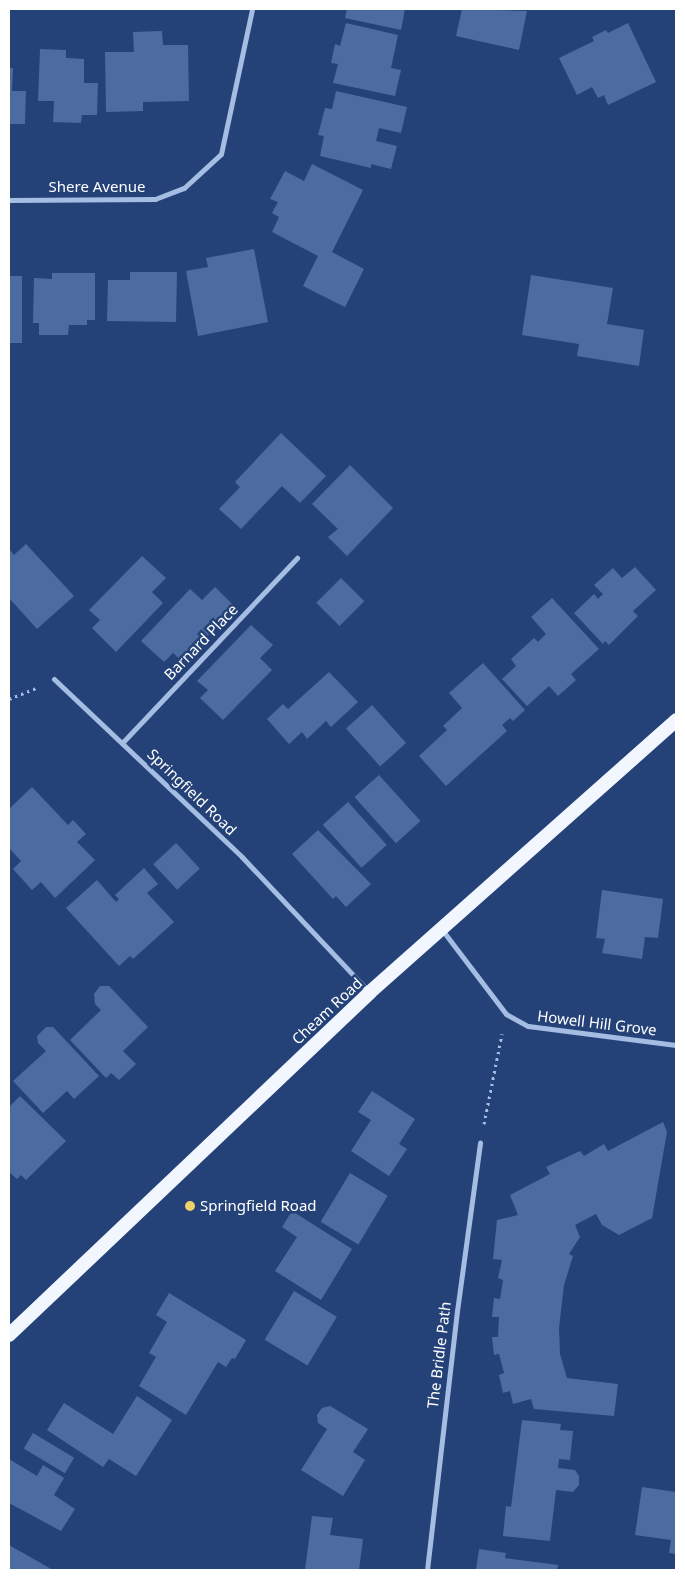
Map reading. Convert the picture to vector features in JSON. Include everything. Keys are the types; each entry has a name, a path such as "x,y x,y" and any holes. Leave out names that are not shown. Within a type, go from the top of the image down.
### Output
{"highway":[{"name":"Cheam Road","path":"9,1335 370,993 676,720"}],"street":[{"name":"Shere Avenue","path":"9,200 155,199 184,188 221,154 231,116 252,9"},
{"name":"Barnard Place","path":"122,743 297,558"},
{"name":"Springfield Road","path":"54,679 242,857 370,993"},
{"name":"Howell Hill Grove","path":"441,929 506,1014 528,1026 676,1045"},
{"name":"The Bridle Path","path":"427,1570 456,1311 480,1143"}],"path":[{"path":"9,699 54,679"},
{"path":"480,1143 506,1014"}],"building":[{"path":"347,9 405,9 401,30 345,18"},
{"path":"462,9 527,11 519,50 456,36"},
{"path":"346,23 398,35 391,68 401,70 395,96 333,83 338,64 331,63 335,44 340,46"},
{"path":"628,23 656,82 608,105 604,95 598,98 592,87 577,95 559,58 594,41 592,37 606,30 608,33"},
{"path":"162,31 163,45 188,45 189,101 143,102 143,111 106,112 105,52 134,52 133,32"},
{"path":"40,49 66,50 66,58 84,59 84,83 98,83 97,115 82,115 81,123 53,122 54,101 38,101"},
{"path":"9,68 13,68 12,91 26,91 25,124 9,124"},
{"path":"336,91 407,107 401,133 379,128 376,141 397,146 391,169 371,164 371,168 320,156 324,136 318,135 325,108 332,109"},
{"path":"312,164 363,190 332,252 364,269 345,307 303,286 318,256 272,232 279,217 272,213 278,202 270,199 285,171 304,181"},
{"path":"254,249 268,322 198,336 186,271 208,267 206,258"},
{"path":"130,272 177,272 176,322 107,321 108,280 130,280"},
{"path":"52,273 95,273 95,320 87,320 87,325 69,325 68,335 39,335 39,323 33,323 34,278 52,279"},
{"path":"531,275 613,288 607,324 644,330 639,366 577,356 579,344 522,335"},
{"path":"9,276 22,276 22,343 9,343"},
{"path":"281,433 326,476 300,503 282,486 241,529 219,509 240,487 235,482"},
{"path":"350,465 393,508 347,556 328,537 338,529 312,504"},
{"path":"26,544 74,596 37,629 9,598 9,549 14,555"},
{"path":"142,556 166,578 152,592 163,603 116,652 92,628 100,620 89,610"},
{"path":"635,567 656,590 633,611 638,616 609,645 605,641 603,644 574,613 594,594 598,599 603,594 594,585 613,568 622,578"},
{"path":"341,578 364,601 340,626 316,603"},
{"path":"215,587 235,607 183,662 173,653 164,662 141,641 190,589 202,600"},
{"path":"552,598 599,649 571,674 576,680 558,696 549,686 527,706 502,679 516,666 511,659 534,638 538,642 546,634 531,617"},
{"path":"251,625 273,645 260,658 272,670 223,720 200,698 208,690 197,681"},
{"path":"483,663 525,710 513,721 510,718 502,725 507,731 446,786 419,756 447,730 443,726 462,708 449,693"},
{"path":"329,672 358,702 331,727 326,721 307,739 302,732 289,744 267,719 283,704 288,709"},
{"path":"372,705 406,743 380,766 346,728"},
{"path":"379,775 420,821 396,843 354,797"},
{"path":"32,787 68,825 73,820 86,834 77,842 95,860 55,898 41,882 32,890 13,869 21,861 9,848 9,809"},
{"path":"348,802 387,845 362,868 323,825"},
{"path":"318,830 371,884 346,907 336,896 333,899 292,854"},
{"path":"176,843 200,869 177,890 153,864"},
{"path":"144,868 158,884 147,893 174,922 133,959 130,956 119,966 66,908 97,880 116,902 119,899 115,895"},
{"path":"602,890 663,899 658,938 645,937 642,959 602,953 605,939 596,938"},
{"path":"100,986 109,986 148,1027 123,1051 136,1064 119,1080 111,1073 106,1078 70,1040 101,1010 95,1004 94,994"},
{"path":"46,1027 53,1027 99,1076 74,1099 67,1091 43,1113 13,1081 46,1051 38,1043 37,1036"},
{"path":"372,1091 415,1119 399,1144 407,1149 389,1176 351,1151 371,1120 358,1112"},
{"path":"20,1096 66,1141 26,1180 21,1175 17,1179 9,1172 9,1107"},
{"path":"663,1122 667,1132 652,1218 619,1235 602,1225 596,1214 575,1225 580,1237 569,1254 573,1256 564,1285 559,1328 560,1354 567,1378 618,1384 614,1416 534,1409 531,1399 513,1404 510,1391 503,1393 499,1375 504,1373 499,1354 494,1355 492,1337 498,1337 499,1317 492,1317 494,1298 500,1299 503,1280 498,1278 502,1260 493,1259 497,1220 518,1215 510,1195 550,1174 546,1167 580,1151 584,1156 604,1144 608,1151"},
{"path":"350,1173 388,1196 358,1245 321,1222"},
{"path":"292,1211 352,1249 321,1300 275,1271 297,1237 282,1227"},
{"path":"294,1291 337,1317 308,1366 265,1340"},
{"path":"169,1293 246,1340 235,1359 232,1358 226,1367 218,1362 186,1415 139,1386 156,1357 149,1353 167,1322 156,1315"},
{"path":"137,1396 172,1420 136,1476 109,1459 103,1467 47,1430 64,1403 113,1434"},
{"path":"330,1406 368,1429 353,1452 365,1460 343,1496 301,1470 327,1429 318,1423 317,1415 322,1408"},
{"path":"522,1420 561,1424 560,1430 573,1431 570,1460 559,1459 558,1468 575,1470 579,1476 579,1485 573,1492 556,1490 550,1541 503,1536 506,1506 511,1507"},
{"path":"33,1433 74,1458 65,1473 24,1448"},
{"path":"9,1459 37,1476 43,1465 64,1478 54,1495 75,1509 61,1531 9,1503"},
{"path":"642,1487 676,1492 676,1554 669,1553 671,1540 635,1535"},
{"path":"312,1516 333,1518 330,1535 363,1539 359,1570 305,1570"},
{"path":"9,1545 53,1570 9,1570"},
{"path":"479,1549 506,1553 505,1558 558,1565 557,1570 476,1570"}],"place":[{"name":"Springfield Road","path":"190,1206"}]}
